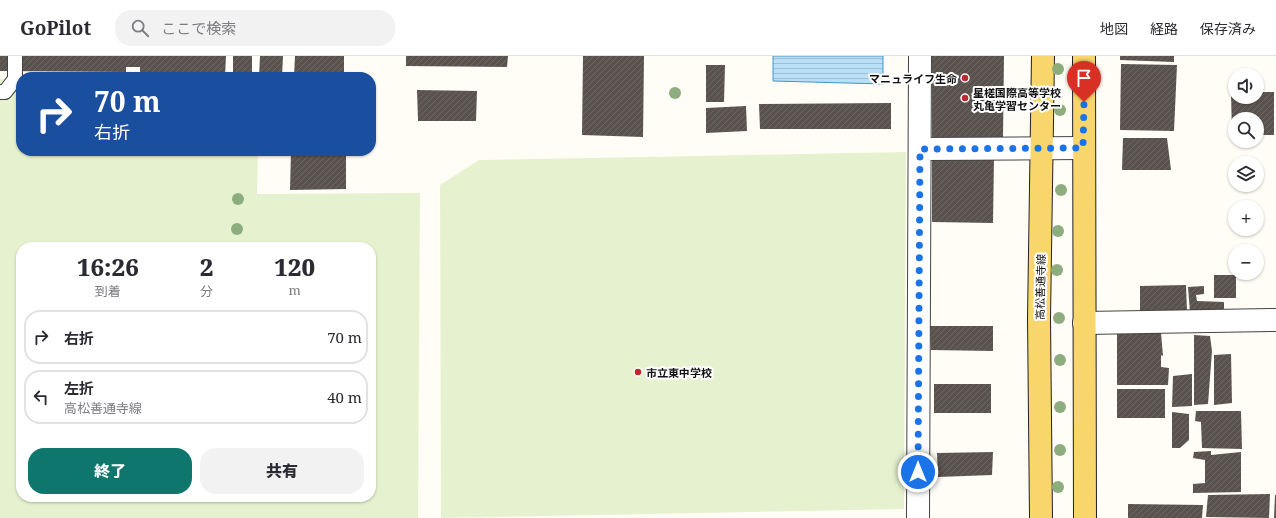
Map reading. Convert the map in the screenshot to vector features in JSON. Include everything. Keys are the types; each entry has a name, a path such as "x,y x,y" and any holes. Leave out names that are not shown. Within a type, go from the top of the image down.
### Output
{"main road":[{"name":"高松善通寺線","path":"1041,518 1039,318 1043,56"},
{"path":"1084,56 1085,518"}],"street":[{"path":"918,518 920,56"},
{"path":"920,149 1083,148"},
{"path":"1084,323 1276,320"}],"lane":[{"path":"0,92 5,92 15,79 16,56"}],"green space":[{"path":"0,79 16,79 16,156 258,156 257,194 420,193 418,518 0,518"},
{"name":"市立東中学校","path":"906,152 904,509 441,518 440,185 479,160"}],"water":[{"path":"773,56 883,56 883,84 773,81"}],"building":[{"path":"0,56 226,56 225,72 140,72 140,67 126,67 126,72 0,71"},
{"path":"233,56 252,56 252,72 233,72"},
{"path":"260,56 283,56 282,72 259,72"},
{"path":"295,56 344,56 344,72 294,72"},
{"path":"406,56 508,56 507,67 406,66"},
{"path":"583,56 644,56 643,137 582,135"},
{"path":"932,56 1004,56 1003,137 932,138"},
{"path":"1120,56 1174,56 1174,62 1120,60"},
{"path":"1121,64 1177,65 1174,131 1120,130"},
{"path":"706,65 725,65 724,102 706,102"},
{"path":"417,90 477,91 476,121 418,121"},
{"path":"1264,92 1274,92 1274,135 1264,135 1264,112 1231,112 1231,104 1264,104"},
{"path":"891,103 891,129 760,129 759,104"},
{"path":"746,106 747,131 706,133 706,108"},
{"path":"1123,138 1167,138 1171,170 1122,170"},
{"path":"291,156 346,156 346,189 290,190"},
{"path":"994,158 993,223 932,222 932,159"},
{"path":"1214,275 1228,275 1228,280 1236,280 1236,298 1214,298"},
{"path":"1186,285 1187,312 1140,314 1140,286"},
{"path":"1204,286 1204,294 1196,295 1197,301 1224,302 1224,311 1190,312 1188,287"},
{"path":"930,326 993,326 993,351 931,350"},
{"path":"1117,332 1161,333 1163,356 1161,355 1161,367 1169,368 1168,385 1117,385"},
{"path":"1194,335 1210,336 1212,351 1208,404 1194,405"},
{"path":"1231,354 1232,403 1214,405 1214,355"},
{"path":"1192,374 1192,406 1172,407 1173,376"},
{"path":"934,384 991,384 991,413 934,413"},
{"path":"1117,389 1165,389 1165,418 1117,418"},
{"path":"1196,411 1241,411 1242,449 1202,448 1201,422 1195,421"},
{"path":"1172,412 1189,414 1189,440 1180,448 1172,448"},
{"path":"1211,451 1211,455 1241,452 1241,492 1193,493 1193,484 1205,483 1205,460 1193,458 1194,452"},
{"path":"993,452 992,475 938,477 937,453"},
{"path":"1270,494 1269,518 1206,517 1208,495"},
{"path":"1275,495 1276,518 1274,518"},
{"path":"1128,504 1203,505 1202,518 1128,518"}],"place":[{"name":"マニュライフ生命","path":"965,78"},
{"name":"星槎国際高等学校 丸亀学習センター","path":"965,98"},
{"name":"市立東中学校","path":"638,372"}],"route":[{"path":"918,472 920,149 1083,148 1084,102"}]}
